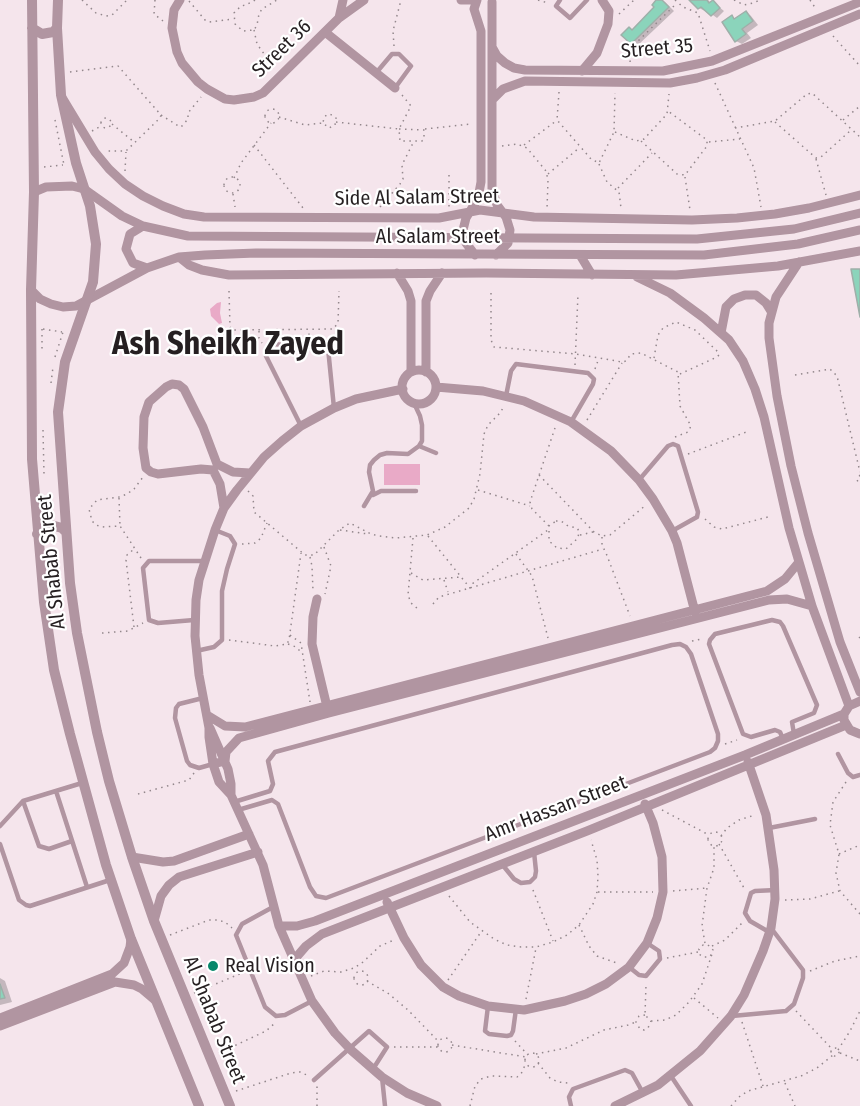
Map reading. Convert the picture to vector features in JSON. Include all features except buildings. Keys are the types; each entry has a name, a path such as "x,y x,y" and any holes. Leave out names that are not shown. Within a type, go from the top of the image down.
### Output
{"street":[{"name":"Al Shabab Street","path":"32,0 34,168 31,290 32,459 44,602 54,669 82,783 111,879 131,939 199,1106"},
{"name":"Al Shabab Street","path":"57,0 61,95 76,163 92,216 96,244 93,282 62,379 58,411 73,603 86,682 109,781 132,857 161,939 230,1106"},
{"path":"172,28 174,10 180,0"},
{"name":"Street 36","path":"339,18 343,0"},
{"name":"Street 36","path":"172,28 182,63 198,82 225,99 244,100 263,93 339,18 364,0"},
{"path":"461,0 470,0"},
{"path":"475,255 466,243 464,224 480,190 481,32 474,9 477,0 483,3 494,1 492,189 501,212 509,223 510,237 505,248 496,255"},
{"path":"582,71 597,53 608,24 609,11 602,0"},
{"name":"Street 35","path":"492,47 497,56 514,68 525,70 680,69 712,61 860,2"},
{"name":"Street 35","path":"492,100 503,90 517,83 670,82 711,74 860,14"},
{"path":"32,28 42,34 53,32 57,28"},
{"path":"325,32 394,88"},
{"path":"597,53 608,71"},
{"name":"Side Al Salam Street","path":"61,95 95,152 109,169 143,196 184,214 219,218 450,217 480,210 546,218 692,220 763,216 828,204 860,195"},
{"path":"34,192 59,185 84,189"},
{"name":"Al Salam Street","path":"84,189 122,216 143,226 188,236 708,238 794,229 860,213"},
{"path":"218,236 219,218"},
{"path":"143,226 130,234 126,249 133,262 139,267 147,268"},
{"name":"Al Salam Street","path":"31,290 40,299 51,304 63,307 76,306 147,268 179,258 256,253 704,255 798,244 860,230"},
{"path":"798,244 800,262 779,290 771,311 769,338 777,396 791,466 826,601 860,692"},
{"path":"179,258 202,270 229,275 442,273 676,275 726,272 860,251"},
{"path":"580,255 592,275"},
{"path":"397,273 408,291 411,312 411,372"},
{"path":"426,372 425,312 430,291 442,273"},
{"path":"633,275 670,293 687,305 721,333 744,361 755,389 799,562 846,710 846,725 849,730 860,734"},
{"path":"721,333 726,307 734,299 745,295 756,295 766,303 771,311"},
{"path":"411,312 425,312"},
{"path":"419,370 426,372 435,381 436,387 432,399 420,404 414,403 404,395 402,389 406,377 411,372 419,370"},
{"path":"224,508 220,484 215,467 203,427 184,390 179,385 172,384 149,402 145,410 143,461 151,472 158,474 215,467 233,472 250,472"},
{"path":"436,387 483,391 506,396 559,415 611,451 639,480 672,531 696,613"},
{"path":"402,389 356,399 301,426 250,472 224,508 215,530 199,580 194,620 196,651 213,764 219,782 234,802 258,852 279,926 312,1001 324,1020 351,1050 382,1077 407,1093 437,1106"},
{"path":"37,534 45,526 51,525 57,525 66,532"},
{"path":"768,595 799,562"},
{"path":"478,671 587,637 768,595 812,606"},
{"path":"317,599 313,617 312,644 328,710"},
{"path":"225,761 226,752 239,738 328,710 478,671 590,647 696,613"},
{"path":"587,637 590,647"},
{"name":"Amr Hassan Street","path":"279,926 306,924 745,755 794,735 860,701"},
{"path":"207,715 225,726 235,728 311,710 328,710"},
{"name":"Amr Hassan Street","path":"293,962 306,946 322,934 750,766 846,725"},
{"path":"209,728 225,761 234,802"},
{"path":"616,1106 671,1076 700,1052 732,1018 754,974 770,930 776,895 769,828 745,755"},
{"path":"213,764 225,761"},
{"path":"384,894 404,938 421,965 443,987 459,996 488,1006 520,1010 566,1001 586,994 629,968 647,943 657,918 663,892 662,857 649,806 641,795"},
{"path":"132,857 152,861 174,861 249,834"},
{"path":"512,845 517,857"},
{"path":"154,921 161,896 169,885 179,878 258,852"},
{"path":"0,1018 112,974 124,963 131,939"},
{"path":"0,1026 115,982 142,989 156,1001"}],"lane":[{"path":"558,2 570,18 587,0"},
{"path":"375,74 395,53 411,66 394,88"},
{"path":"301,426 266,356 268,346 326,347 329,350 334,408"},
{"path":"506,396 511,371 520,363 591,375 593,384 571,422"},
{"path":"373,495 373,484 369,472 374,460 387,453 408,453 419,446 422,441 422,425 414,403"},
{"path":"639,480 668,446 673,444 678,446 698,512 697,517 672,531"},
{"path":"419,446 436,453"},
{"path":"373,484 386,491"},
{"path":"364,506 373,495 386,491 416,491"},
{"path":"196,651 214,647 222,640 222,591 235,544 230,536 215,530"},
{"path":"194,620 158,623 149,620 142,573 145,564 149,561 204,561"},
{"path":"783,739 780,732 775,730 747,737 743,734 709,644 715,634 772,620 780,622 817,705 814,713 792,722 794,735"},
{"path":"680,644 691,654 718,734 715,748 710,752 326,898 316,896 310,887 278,804 272,800 234,802 270,791 273,784 268,761 274,752 680,644"},
{"path":"203,698 179,704 175,713 187,761 194,768 213,764"},
{"path":"837,754 850,776 860,775"},
{"path":"634,781 641,795"},
{"path":"0,826 23,801 82,783"},
{"path":"56,791 87,887"},
{"path":"23,801 39,846 49,849 72,841"},
{"path":"769,828 815,819"},
{"path":"0,844 22,903 30,906 111,879"},
{"path":"501,864 514,879 521,883 530,882 535,877 536,871 534,851"},
{"path":"732,1018 786,1011 792,1007 804,974 770,930 746,917 747,900 751,893 755,891 776,895"},
{"path":"273,907 242,924 236,935 265,1007 276,1016 285,1015 312,1001"},
{"path":"629,968 639,975 646,976 660,959 658,951 647,943"},
{"path":"488,1006 485,1031 489,1034 511,1035 520,1010"},
{"path":"314,1080 369,1032 387,1047 373,1069"},
{"path":"571,1106 569,1097 573,1089 625,1070 632,1073 643,1093"},
{"path":"671,1076 691,1106"},
{"path":"382,1077 385,1106"}],"path":[{"path":"82,0 96,13 106,16 112,15 127,0"},
{"path":"154,0 154,14 172,28"},
{"path":"189,0 204,20 209,22 233,19"},
{"path":"242,0 246,5"},
{"path":"233,19 237,9 255,0"},
{"path":"271,86 273,76 271,67 257,45 254,30 262,9 277,0"},
{"path":"395,53 393,32 401,0"},
{"path":"538,0 558,2"},
{"path":"608,24 634,0"},
{"path":"675,0 698,13 712,61"},
{"path":"734,0 744,4 760,0"},
{"path":"629,71 632,48 677,3"},
{"path":"233,19 238,28 243,31 254,30"},
{"path":"826,28 860,66"},
{"path":"60,73 118,66 161,115 180,127 188,119 188,113 207,89"},
{"path":"711,74 754,168 763,216"},
{"path":"560,82 557,120 591,159 599,163 607,182 617,188 622,219"},
{"path":"641,141 668,111 670,82"},
{"path":"599,163 614,132 615,83"},
{"path":"394,88 411,106 399,129 399,140 424,141 424,130"},
{"path":"735,128 775,121 809,93 812,93 860,136"},
{"path":"842,121 860,106"},
{"path":"271,123 266,115 270,110 277,111 279,117 296,124 323,123 329,128 336,122"},
{"path":"668,111 708,142"},
{"path":"323,123 324,117 330,114 336,118 336,122"},
{"path":"95,152 126,150 161,115"},
{"path":"234,178 254,145 271,123 277,121 279,117"},
{"path":"55,120 64,165"},
{"path":"523,146 557,120"},
{"path":"775,121 816,158 828,204"},
{"path":"336,122 424,130 481,124"},
{"path":"111,123 134,142"},
{"path":"816,158 821,158 852,129"},
{"path":"614,132 641,141 677,174 685,175"},
{"path":"692,220 685,175 708,142 741,139"},
{"path":"372,218 403,179 402,165 414,141"},
{"path":"254,145 310,218"},
{"path":"492,147 523,146 548,174 546,218"},
{"path":"548,174 580,147"},
{"path":"125,184 126,150"},
{"path":"617,188 653,152"},
{"path":"34,168 76,163"},
{"path":"449,175 450,217"},
{"path":"233,193 226,191 224,185 227,179 234,178 239,182 239,186 233,193 236,218"},
{"path":"229,291 232,330 309,330 336,327 339,291"},
{"path":"491,292 492,344 494,347 576,354 622,362"},
{"path":"574,371 578,294"},
{"path":"654,358 658,334 663,328 676,322 695,330 718,352 718,355 679,374"},
{"path":"42,351 42,329 75,335"},
{"path":"259,330 259,338 268,346"},
{"path":"309,330 309,346"},
{"path":"520,363 521,348"},
{"path":"582,429 622,362 626,361 631,354 638,352 654,358 679,374 680,406 691,426 688,432 675,437 673,444"},
{"path":"591,375 598,364 598,358"},
{"path":"795,375 830,369 837,376 860,473 857,480 860,485"},
{"path":"339,530 396,538 427,535 445,527 469,508 477,489 484,434 488,425 501,412 506,396"},
{"path":"530,506 559,415"},
{"path":"43,427 44,481"},
{"path":"682,457 749,431"},
{"path":"120,526 96,525 89,516 89,509 97,500 119,497 134,489 146,468"},
{"path":"539,475 594,532 602,536 610,535 653,499"},
{"path":"241,484 253,496 254,512 301,552 309,556 314,555 339,530 350,523 371,534"},
{"path":"477,489 530,506 549,526"},
{"path":"119,497 120,526 145,564"},
{"path":"698,512 722,530 768,517"},
{"path":"580,535 577,528 561,521 552,522 548,530 549,541 561,549 566,549 580,535 594,532"},
{"path":"235,544 255,543 266,530 267,522"},
{"path":"470,588 472,584 548,530"},
{"path":"427,535 470,588"},
{"path":"602,536 603,549 633,625"},
{"path":"413,537 408,595 411,603 418,609"},
{"path":"309,556 312,566 313,591 317,599 327,591 331,573 330,558 323,546"},
{"path":"134,627 126,560 127,555 135,548"},
{"path":"433,604 440,597 448,594 603,549"},
{"path":"287,644 301,552"},
{"path":"515,553 529,571 550,647"},
{"path":"411,572 423,580 461,576"},
{"path":"444,579 448,594"},
{"path":"102,633 121,633 149,620"},
{"path":"289,635 301,643 311,710"},
{"path":"680,644 712,637"},
{"path":"222,640 275,646 287,644 296,647 303,654"},
{"path":"715,748 747,737"},
{"path":"138,794 189,780 192,778 194,768"},
{"path":"850,776 837,794 831,810 831,831 839,854 836,873 840,891 860,914"},
{"path":"649,806 709,835"},
{"path":"714,846 721,842 721,836 727,828 739,820 751,816 766,816"},
{"path":"444,886 460,912 481,932 507,945 536,947 553,942 567,935 579,925 593,904 597,892 597,860 587,831"},
{"path":"709,835 715,832 721,836"},
{"path":"709,835 708,842 714,846"},
{"path":"719,844 738,879 751,893"},
{"path":"839,854 860,845"},
{"path":"705,944 702,926 707,888 714,868 714,846"},
{"path":"530,882 553,942"},
{"path":"597,892 663,892 707,888"},
{"path":"776,895 799,901 840,891"},
{"path":"705,944 711,946 731,935 746,917"},
{"path":"161,939 209,920 225,922 236,935"},
{"path":"579,925 589,946 597,956 629,968"},
{"path":"443,987 481,932"},
{"path":"303,982 319,972 341,972 354,968 380,946 404,938"},
{"path":"699,952 705,944"},
{"path":"651,1022 665,1020 676,1015 693,997 702,984 712,954 711,946"},
{"path":"520,1010 536,947"},
{"path":"660,959 699,952"},
{"path":"699,952 705,958 712,954"},
{"path":"804,974 835,961 860,956"},
{"path":"354,968 357,972"},
{"path":"185,997 250,970"},
{"path":"357,972 364,972 368,977 367,981"},
{"path":"357,972 354,977 356,983 362,984 367,981"},
{"path":"646,976 645,1014 651,1022"},
{"path":"367,981 395,999 440,1042"},
{"path":"693,997 732,1018 763,1087"},
{"path":"792,1007 832,1050 833,1055"},
{"path":"838,1050 860,1011"},
{"path":"438,1047 440,1042 447,1039 452,1045 527,1056 566,1048 604,1030 636,1022 639,1016 645,1014"},
{"path":"210,1057 272,1028 276,1023 276,1016"},
{"path":"636,1022 640,1029 644,1030 651,1022"},
{"path":"470,1106 475,1086 481,1078 517,1077 521,1074 527,1056 511,1035"},
{"path":"387,1047 438,1047 441,1051 446,1052 452,1045"},
{"path":"832,1050 838,1050"},
{"path":"731,1106 743,1093 784,1082 809,1072 839,1053"},
{"path":"839,1053 860,1061"},
{"path":"536,1054 539,1058 538,1064"},
{"path":"526,1063 532,1067 538,1064"},
{"path":"538,1064 550,1078 558,1082 567,1082 573,1089"},
{"path":"225,1095 291,1073 308,1075 318,1087 317,1106"},
{"path":"784,1082 795,1106"}],"shaded area":[{"path":"221,302 222,323 219,324 211,316 210,309"},
{"path":"384,464 420,464 420,485 384,485"}],"place":[{"name":"Real Vision","path":"213,966"}],"district":[{"name":"Ash Sheikh Zayed","path":"228,345"}]}
